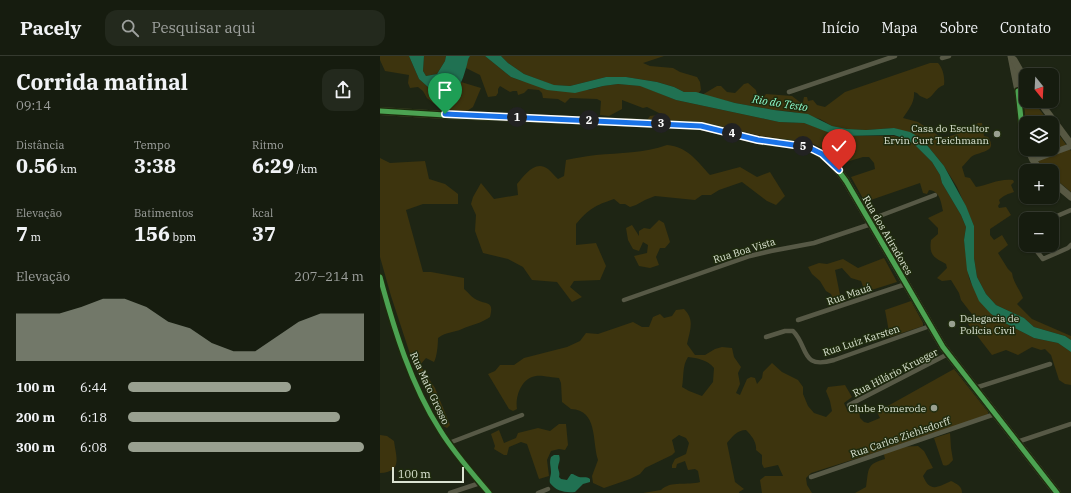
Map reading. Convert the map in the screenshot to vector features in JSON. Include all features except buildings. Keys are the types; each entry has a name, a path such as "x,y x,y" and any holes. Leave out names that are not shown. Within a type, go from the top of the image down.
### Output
{"main road":[{"path":"1012,56 1019,70"},
{"path":"1012,56 1021,116"},
{"path":"1044,108 1071,145"},
{"name":"Rua dos Atiradores","path":"380,110 431,114 693,125 710,127 768,142 800,146 822,154 833,163 846,181 930,326 948,354 1057,493"},
{"path":"1031,156 1036,164"},
{"path":"1059,187 1071,197"}],"street":[{"path":"789,92 895,56"},
{"path":"942,58 949,56"},
{"path":"1033,160 1071,145"},
{"name":"Rua Boa Vista","path":"624,300 755,255 814,243 935,195"},
{"path":"1059,215 1071,210"},
{"path":"1059,252 1071,245"},
{"path":"1038,252 1043,259 1059,252"},
{"name":"Rua Mato Grosso","path":"380,277 392,322 430,412 448,443 489,493"},
{"name":"Rua Mauá","path":"798,320 906,284"},
{"name":"Rua Luiz Karsten","path":"766,337 785,331 793,331 797,336 805,354 814,361 824,362 834,360 930,326"},
{"name":"Rua Hilário Krueger","path":"849,406 948,354"},
{"path":"975,388 1050,364"},
{"name":"Rua Carlos Ziehlsdorff","path":"811,477 995,414"},
{"path":"448,443 522,415"},
{"path":"1017,442 1071,424"},
{"path":"450,493 480,483"},
{"path":"538,493 548,489"}],"shaded area":[{"path":"380,56 409,56 419,79 437,95 455,91 461,82 481,88 473,107 467,111 441,109 427,98 423,91 418,87 410,88 408,83 409,75 385,71 380,60"},
{"path":"409,56 424,56 423,71 426,76 437,74 445,61 446,56 470,56 462,80 457,88 454,91 444,95 437,95 419,79"},
{"path":"424,56 446,56 445,61 437,74 426,76 423,71"},
{"path":"470,56 485,56 511,77 522,81 589,90 618,84 641,86 676,100 779,122 804,123 841,136 894,136 906,139 915,145 932,162 940,175 942,183 961,215 966,227 964,240 969,278 991,314 1034,338 1058,343 1071,352 1071,385 1065,384 1059,380 1051,355 1045,349 1041,350 1032,347 1018,355 1006,350 992,355 968,324 975,318 961,300 959,293 951,280 942,281 937,278 947,268 946,264 935,257 931,252 931,240 938,234 938,228 928,218 943,211 941,201 936,192 929,190 927,194 923,193 920,183 865,202 851,177 875,169 874,163 869,157 863,157 843,163 826,150 809,142 761,136 728,128 647,120 650,116 661,114 647,107 643,108 622,100 622,109 609,116 600,115 601,101 597,99 570,98 565,103 558,99 543,98 542,93 539,90 528,89 524,93 518,95 517,91 510,92 500,86 496,96 488,97 480,75 466,68 467,59"},
{"path":"485,56 501,56 524,74 554,85 570,86 606,77 626,77 657,82 674,87 684,92 696,92 735,103 808,114 832,126 847,129 866,130 894,128 910,132 922,139 944,166 966,206 974,226 974,258 977,277 986,294 996,305 1024,318 1034,327 1065,336 1071,340 1071,352 1058,343 1034,338 1005,323 991,314 979,301 967,270 964,240 966,227 961,215 942,183 940,175 932,162 915,145 906,139 894,135 841,136 804,123 779,122 676,100 640,86 618,84 575,93 547,90 511,77"},
{"path":"501,56 664,56 643,63 650,66 673,68 680,72 697,77 700,82 701,90 698,94 684,92 674,87 657,82 626,77 606,77 570,86 553,85 524,74"},
{"path":"930,63 938,63 940,65 943,73 944,85 938,88 932,96 927,99 914,92 912,103 903,118 918,122 942,138 961,133 978,123 982,123 984,136 988,137 991,142 991,146 986,151 971,157 962,167 965,177 970,178 976,187 1003,180 1013,180 1014,182 1011,185 1014,192 1001,198 998,206 999,208 1006,207 1011,215 990,229 990,235 994,240 1002,235 1008,245 998,253 1012,273 1023,298 1017,304 1032,319 1071,336 1071,340 1065,336 1034,327 1024,318 996,305 986,294 977,277 974,258 974,226 957,187 944,166 922,139 894,128 866,130 847,129 832,126 820,119 794,112 735,103 702,95 717,86 721,86 727,92 735,93 744,84 748,83 756,90 758,99 761,101 766,94 792,96 801,103 803,102 804,97 807,97 808,101 813,100 817,105 825,107 845,92"},
{"path":"1024,108 1038,108 1045,116 1025,116"},
{"path":"1059,135 1071,151 1071,192 1059,182 1059,164 1040,164 1035,156 1059,156 1059,148 1061,147 1059,145"},
{"path":"667,145 681,149 692,156 710,175 740,167 757,177 770,172 785,196 776,205 767,201 742,182 719,190 711,195 702,195 695,200 655,196 630,207 625,204 620,204 614,199 597,206 585,214 576,224 576,245 596,243 606,266 600,280 574,281 570,287 582,297 572,302 557,282 532,280 523,267 508,259 483,253 475,231 476,215 471,204 473,197 481,183 494,199 518,195 517,184 526,173 534,167 543,166 558,179 564,176 566,160 592,155 641,151"},
{"path":"380,158 390,163 425,161 429,179 445,184 458,194 458,204 423,204 406,210 423,272 464,278 464,289 475,299 491,306 490,317 487,319 444,334 438,338 437,354 434,362 426,358 420,365 435,388 450,425 447,428 443,426 412,360 380,257"},
{"path":"659,220 664,223 670,242 665,248 660,248 656,257 659,265 650,268 639,266 634,256 647,253 648,245 643,242 639,251 633,249 628,240 626,228 632,225 639,236 639,231 644,228 650,229"},
{"path":"884,258 897,282 865,292 861,281 851,278 842,268 835,270 841,303 835,304 831,294 826,291 808,267 819,263 827,264 843,259 858,268"},
{"path":"911,301 923,323 923,326 890,337 885,310"},
{"path":"684,309 690,317 691,325 687,344 695,355 705,355 722,347 732,348 734,357 741,367 738,373 740,384 736,393 740,395 747,379 751,377 755,378 757,384 762,378 763,372 772,363 782,372 798,380 803,387 803,394 808,406 814,413 826,417 832,411 826,391 828,387 845,385 852,397 844,403 848,412 859,410 860,418 864,422 868,423 880,418 877,412 954,369 988,412 988,414 899,447 918,446 924,451 933,468 927,470 923,476 928,485 938,487 951,481 960,487 962,493 855,493 866,487 868,472 871,465 885,459 883,450 811,473 806,478 807,485 812,493 762,493 760,480 765,476 783,476 778,465 764,468 762,464 762,455 756,450 755,441 746,430 737,433 727,443 735,482 744,489 739,493 643,493 661,490 674,484 690,484 700,482 698,471 695,469 688,470 685,461 677,464 676,468 672,468 675,459 686,454 689,443 686,438 679,435 672,440 675,452 672,455 645,468 640,474 630,479 604,488 593,483 592,476 598,460 590,421 586,415 580,411 571,409 562,402 561,383 559,378 538,376 526,380 518,394 517,409 513,411 509,409 488,374 495,371 500,365 514,365 524,358 567,347 580,341 586,333 598,334 633,322 642,327 649,327 653,317 660,314 664,318 672,316 676,310","holes":["688,357 706,361 714,368 713,382 702,396 682,387 685,364"]},
{"path":"559,424 566,424 568,445 565,450 559,449 551,451 547,460 549,476 539,479 527,444 521,442 509,447 507,455 504,455 494,449 495,446 491,434 499,430 504,443 516,438 518,433 538,428 550,431"},
{"path":"950,433 953,460 949,464 943,465 934,438"},
{"path":"380,435 387,436 394,441 397,458 395,467 392,470 380,473"},
{"path":"554,455 559,455 560,459 558,468 559,477 561,479 567,480 572,474 579,477 589,478 590,482 583,484 575,492 564,492 555,488 550,483 550,459"}],"cycle path":[{"path":"1018,91 1021,116"},
{"path":"380,111 693,125 762,141 803,146 816,151 833,164 846,181 943,347 1057,493"},
{"path":"380,277 397,336 420,394 451,447 489,493"}],"place":[{"name":"Casa do Escultor Ervin Curt Teichmann","path":"997,134"},
{"name":"Delegacia de Polícia Civil","path":"952,324"},
{"name":"Clube Pomerode","path":"934,408"}],"route":[{"path":"445,114 701,126 768,142 808,147 822,154 839,170"}],"water label":[{"name":"Rio do Testo","path":"780,103"}]}
